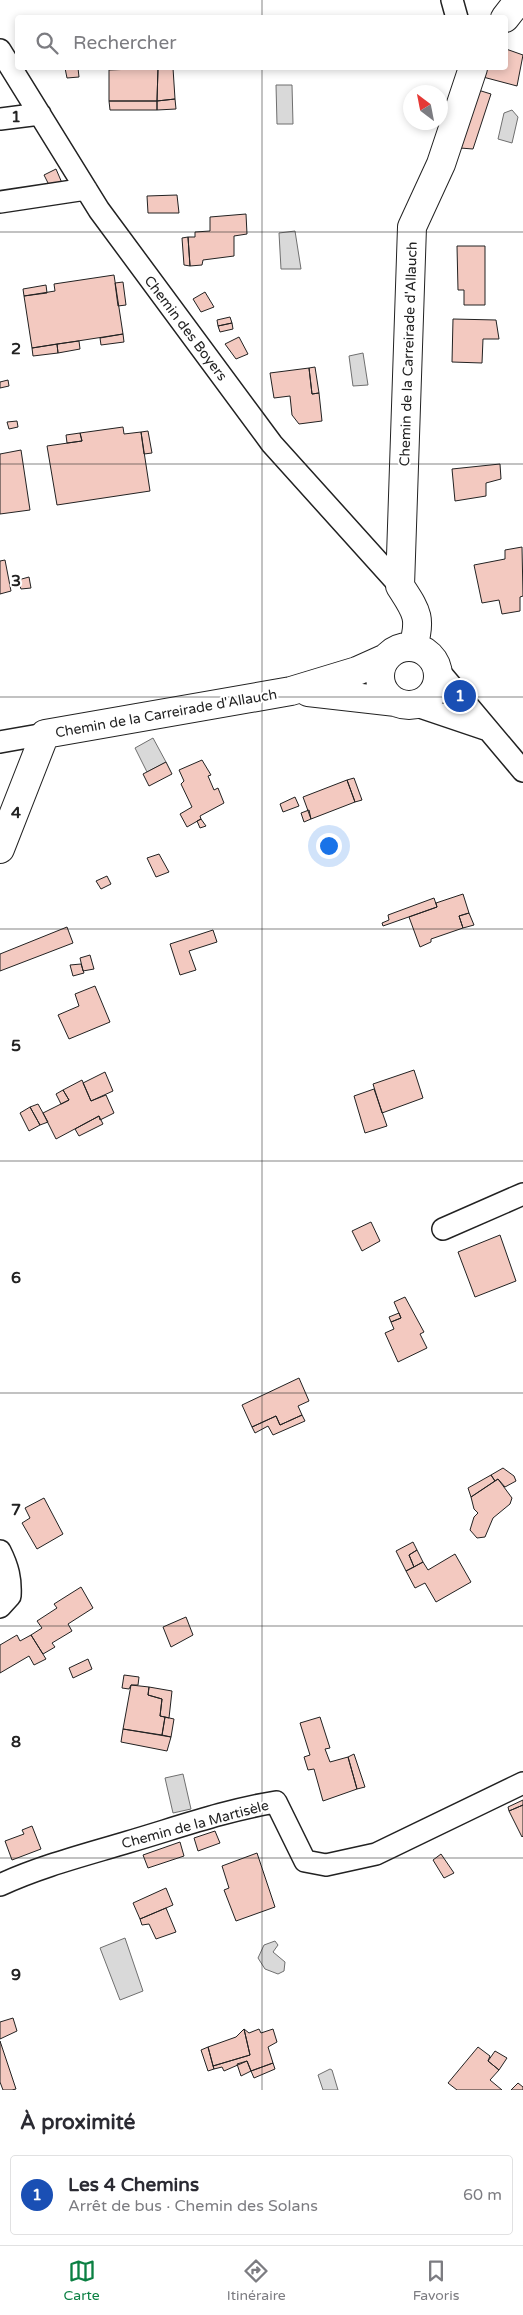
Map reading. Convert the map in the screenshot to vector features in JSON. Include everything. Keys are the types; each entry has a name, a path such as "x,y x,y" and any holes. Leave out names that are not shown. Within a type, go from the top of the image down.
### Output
{"street":[{"path":"452,0 456,15"},
{"path":"507,15 519,0"},
{"name":"Chemin des Boyers","path":"0,50 99,210 272,444 400,586"},
{"name":"Chemin de la Carreirade d'Allauch","path":"400,586 412,227 441,164 472,70"},
{"path":"0,119 40,114"},
{"path":"0,202 86,189"},
{"path":"400,586 413,607 418,627 413,647"},
{"path":"489,730 405,704 387,696 382,687 381,667 386,658 402,647 413,647 429,654 438,670 489,730 523,771"},
{"name":"Chemin de la Carreirade d'Allauch","path":"0,849 45,734 291,691 357,672 386,658"},
{"path":"405,704 431,696 439,680 438,670"},
{"name":"Chemin de la Carreirade d'Allauch","path":"291,691 358,696 405,704"},
{"path":"0,742 45,734"},
{"path":"443,1229 523,1194"},
{"path":"0,1551 7,1565 11,1581 10,1596 0,1606"},
{"name":"Chemin de la Martisèle","path":"0,1885 23,1874 159,1832 254,1806 276,1802 306,1861 326,1865 376,1854 523,1783"}],"shaded area":[{"path":"276,85 292,85 293,124 277,124"},
{"path":"512,110 518,117 512,143 498,139 504,113"},
{"path":"295,231 301,269 281,269 279,233"},
{"path":"363,353 368,385 353,386 349,356"},
{"path":"153,738 166,762 147,772 135,748"},
{"path":"183,1774 191,1809 173,1813 165,1778"},
{"path":"125,1938 143,1991 120,2000 100,1948"},
{"path":"275,1941 278,1945 273,1952 285,1962 284,1971 278,1974 265,1969 258,1958 264,1945"},
{"path":"330,2069 332,2070 338,2090 323,2090 318,2075"}],"building":[{"path":"508,50 523,55 517,86 483,77 485,70 508,70"},
{"path":"65,70 78,70 79,77 67,78"},
{"path":"109,70 158,70 157,101 109,101"},
{"path":"158,70 173,70 175,99 157,101"},
{"path":"478,90 491,94 473,149 460,148"},
{"path":"175,99 176,109 157,110 157,101"},
{"path":"109,101 157,101 157,110 110,110"},
{"path":"56,169 62,183 50,187 44,175"},
{"path":"177,195 179,213 148,213 147,196"},
{"path":"246,214 247,234 234,236 234,256 203,260 202,265 190,266 188,237 195,237 195,232 210,231 210,217"},
{"path":"188,237 190,266 184,265 182,238"},
{"path":"457,246 485,246 485,305 464,305 464,290 458,290"},
{"path":"114,275 123,334 32,348 24,296 55,291 54,284"},
{"path":"123,282 126,305 118,306 115,283"},
{"path":"46,285 47,293 24,296 23,289"},
{"path":"205,292 214,307 201,312 193,299"},
{"path":"230,317 232,323 218,326 217,320"},
{"path":"453,319 496,320 499,339 483,339 482,363 452,362"},
{"path":"232,323 233,329 220,332 218,326"},
{"path":"123,334 124,342 101,345 100,338"},
{"path":"239,337 248,354 236,359 225,344"},
{"path":"79,341 80,349 58,353 57,344"},
{"path":"57,344 58,353 33,356 32,348"},
{"path":"315,367 319,393 312,394 309,368"},
{"path":"309,368 312,394 319,393 322,421 299,424 292,415 290,396 274,398 270,373"},
{"path":"8,380 9,386 0,388 0,382"},
{"path":"17,421 18,427 9,429 7,422"},
{"path":"123,427 124,434 141,432 150,491 57,505 47,446 82,441 80,433"},
{"path":"148,431 152,453 144,454 141,432"},
{"path":"80,433 82,441 67,443 66,435"},
{"path":"21,450 30,510 0,514 0,454"},
{"path":"500,464 501,479 486,483 486,496 455,501 452,469"},
{"path":"522,547 523,596 520,597 520,611 502,614 499,600 482,603 474,565 505,559 505,550"},
{"path":"5,560 11,591 0,594 0,561"},
{"path":"29,577 31,588 21,589 18,580"},
{"path":"202,760 211,775 208,776 214,790 218,788 224,803 200,816 201,819 187,827 180,814 192,807 181,784 184,781 179,770"},
{"path":"166,762 172,774 149,786 143,774"},
{"path":"354,778 362,800 355,802 347,780"},
{"path":"347,780 355,802 311,819 303,797"},
{"path":"295,797 299,806 283,812 280,804"},
{"path":"309,810 311,819 304,822 301,813"},
{"path":"201,819 206,826 200,828 197,821"},
{"path":"159,854 169,872 156,877 147,858"},
{"path":"107,876 111,884 101,889 96,881"},
{"path":"463,894 469,913 459,916 463,928 431,939 431,942 420,947 409,917 437,907 436,903"},
{"path":"434,898 437,907 383,926 382,923 389,920 388,915"},
{"path":"469,913 474,925 463,928 459,916"},
{"path":"67,927 73,943 0,971 0,954"},
{"path":"213,930 217,942 189,951 196,970 180,975 170,944"},
{"path":"90,955 94,969 83,971 80,958"},
{"path":"81,964 84,973 73,976 70,965"},
{"path":"95,986 110,1022 69,1039 58,1015 79,1006 75,994"},
{"path":"414,1070 423,1098 382,1113 373,1084"},
{"path":"105,1072 113,1091 91,1101 83,1083"},
{"path":"82,1080 91,1101 106,1095 114,1113 100,1120 99,1116 56,1139 43,1113 69,1100 63,1090"},
{"path":"374,1089 387,1126 365,1133 354,1096"},
{"path":"63,1090 69,1100 61,1104 56,1094"},
{"path":"38,1104 48,1122 40,1125 30,1107"},
{"path":"30,1107 40,1125 29,1131 20,1113"},
{"path":"99,1116 103,1124 79,1136 75,1129"},
{"path":"371,1222 380,1241 362,1251 352,1231"},
{"path":"500,1235 516,1281 475,1297 458,1252"},
{"path":"405,1297 424,1332 420,1334 427,1348 398,1362 385,1333 394,1329 391,1322 401,1318 394,1302"},
{"path":"399,1313 401,1318 391,1322 389,1317"},
{"path":"299,1378 309,1401 298,1406 302,1415 280,1425 276,1416 252,1427 242,1405"},
{"path":"302,1415 305,1421 273,1435 268,1426 255,1433 252,1427 276,1416 280,1425"},
{"path":"503,1468 514,1476 516,1481 505,1487 498,1479 495,1481 491,1475"},
{"path":"491,1475 495,1481 471,1497 468,1488"},
{"path":"498,1479 512,1498 510,1504 493,1518 485,1537 477,1538 470,1530 474,1517 478,1513 474,1509 471,1497"},
{"path":"44,1498 63,1534 37,1549 22,1523 30,1518 25,1508"},
{"path":"413,1542 417,1550 409,1555 414,1567 406,1571 396,1551"},
{"path":"417,1550 423,1562 414,1567 409,1555"},
{"path":"455,1554 471,1582 436,1602 425,1583 415,1588 406,1571 423,1562 428,1570"},
{"path":"81,1587 93,1608 68,1624 72,1631 52,1643 55,1647 43,1654 31,1635 42,1628 37,1621 57,1608 54,1604"},
{"path":"186,1617 193,1635 171,1647 163,1627"},
{"path":"17,1635 20,1641 31,1635 46,1659 34,1665 29,1656 0,1673 0,1645"},
{"path":"88,1659 92,1669 73,1678 69,1668"},
{"path":"124,1675 139,1677 138,1685 131,1685 129,1689 122,1688"},
{"path":"131,1685 149,1687 148,1695 162,1699 160,1716 165,1717 162,1735 123,1729"},
{"path":"149,1687 172,1691 169,1718 160,1716 162,1699 148,1695"},
{"path":"165,1717 174,1719 171,1737 162,1735"},
{"path":"320,1717 330,1748 325,1749 330,1762 348,1757 357,1789 323,1801 314,1769 308,1770 304,1757 310,1755 300,1723"},
{"path":"123,1729 171,1737 167,1751 121,1742"},
{"path":"354,1754 365,1787 357,1789 348,1757"},
{"path":"523,1800 523,1805 509,1811 508,1807"},
{"path":"523,1805 523,1836 522,1837 509,1811"},
{"path":"32,1826 41,1849 12,1860 5,1841 24,1834 22,1830"},
{"path":"215,1831 220,1843 198,1851 194,1838"},
{"path":"180,1842 184,1856 148,1868 143,1855"},
{"path":"257,1853 275,1907 236,1921 224,1890 229,1888 222,1866"},
{"path":"441,1854 454,1873 444,1878 433,1860"},
{"path":"166,1888 173,1905 140,1919 133,1903"},
{"path":"166,1908 176,1932 156,1939 149,1924 142,1925 140,1919"},
{"path":"13,2018 17,2031 0,2039 0,2022"},
{"path":"244,2029 250,2055 213,2066 208,2047 236,2037"},
{"path":"244,2029 249,2033 259,2029 261,2033 273,2029 277,2042 268,2047 273,2063 251,2071 247,2061 224,2071 222,2067 214,2069 213,2066 250,2055"},
{"path":"0,2041 16,2089 3,2090 0,2082"},
{"path":"208,2047 214,2069 208,2071 201,2050"},
{"path":"478,2047 490,2056 488,2061 499,2070 490,2080 502,2090 457,2090 448,2083"},
{"path":"495,2051 507,2058 499,2070 488,2061"},
{"path":"247,2061 251,2071 241,2076 237,2064"},
{"path":"273,2063 275,2069 254,2078 251,2071"},
{"path":"518,2083 523,2087 523,2090 511,2090"}],"place":[{"name":"Les 4 Chemins","path":"460,696"}]}
